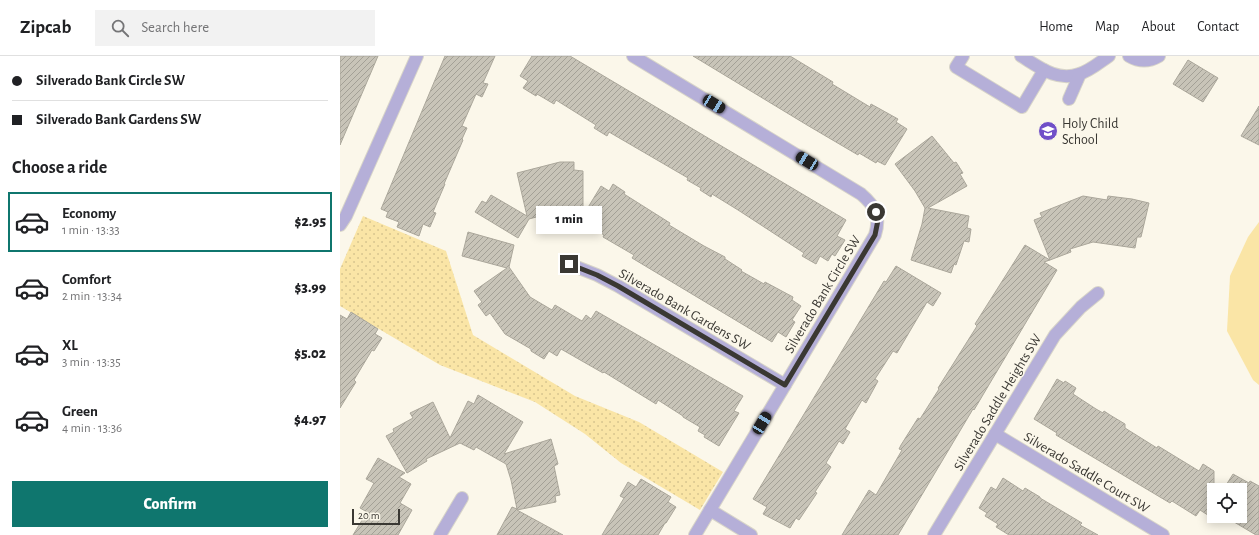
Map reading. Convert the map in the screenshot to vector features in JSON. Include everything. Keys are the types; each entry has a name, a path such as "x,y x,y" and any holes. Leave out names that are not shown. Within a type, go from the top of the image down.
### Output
{"street":[{"path":"340,225 346,216 417,56"},
{"name":"Silverado Bank Circle SW","path":"633,56 861,194 870,201 876,212 878,220 875,235 695,535"},
{"path":"963,56 956,67 1022,107 1044,70"},
{"path":"1021,56 1044,70 1063,77 1080,74 1109,56"},
{"path":"1129,56 1138,60 1146,61 1159,56"},
{"path":"1069,99 1080,74"},
{"name":"Silverado Bank Gardens SW","path":"569,264 597,275 618,286 785,385"},
{"name":"Silverado Saddle Heights SW","path":"934,535 1055,335 1081,307 1098,293"},
{"name":"Silverado Saddle Court SW","path":"995,434 1163,535"},
{"path":"440,535 462,498"},
{"path":"710,510 751,535"}],"shaded area":[{"path":"363,216 446,251 473,335 575,396 639,422 723,472 700,510 621,463 585,434 535,402 440,365 340,306 340,269"},
{"path":"1259,222 1259,385 1253,380 1227,331 1230,276 1248,237"}],"building":[{"path":"340,56 378,56 340,145"},
{"path":"445,56 495,56 483,83 488,84 482,97 476,94 462,126 467,128 433,212 436,213 430,227 423,224 419,236 397,227 399,222 386,217 388,212 381,209"},
{"path":"532,56 570,56 846,220 837,236 845,240 835,256 832,254 828,261 820,256 816,264 802,256 804,253 712,194 711,197 700,190 701,188 687,180 688,178 609,132 607,136 594,128 596,125 556,100 554,104 523,88 528,81 520,76"},
{"path":"693,56 790,56 870,107 871,104 898,119 896,122 907,129 885,165 877,161 876,163 859,153 858,155"},
{"path":"1188,60 1218,78 1203,102 1173,84"},
{"path":"1259,106 1259,145 1241,136"},
{"path":"932,136 954,163 956,162 963,173 960,174 967,186 928,208 969,216 967,228 971,229 969,242 964,241 956,265 954,264 951,273 911,260 922,224 925,208 915,191 895,164"},
{"path":"560,162 574,162 574,170 583,171 583,214 547,214 529,219 518,238 475,212 482,201 486,203 491,195 527,216 517,173"},
{"path":"613,184 625,192 624,194 670,223 669,225 725,257 725,259 742,270 741,271 764,284 765,282 793,297 792,300 801,306 792,320 795,322 786,337 778,332 772,342 632,258 634,255 603,237 604,235 585,223 591,214 584,214 601,186 609,191"},
{"path":"1083,196 1107,200 1108,196 1149,203 1141,237 1137,237 1135,248 1093,242 1070,249 1071,252 1050,260 1034,220 1042,217 1040,213"},
{"path":"468,232 514,245 509,267 530,297 552,310 555,305 582,321 586,315 591,319 596,311 743,396 734,411 739,413 719,446 704,437 705,435 698,431 700,427 658,400 656,404 604,372 603,373 561,349 557,356 549,351 544,359 531,351 531,349 505,334 490,313 486,316 478,305 482,302 474,291 507,268 462,256"},
{"path":"1025,245 1050,260 1044,262 1057,270 898,535 842,535 869,490 876,495 902,450 899,449 901,445 939,389 938,388 977,326 975,324"},
{"path":"896,266 941,293 933,306 927,302 897,353 893,351 875,379 878,381 866,403 862,400 845,429 850,432 843,444 839,441 826,463 831,467 815,492 817,493 799,520 796,518 790,528 763,514 767,507 753,499 884,281 886,282"},
{"path":"351,312 378,329 375,334 382,338 374,351 372,350 354,380 356,382 340,408 340,315 347,319"},
{"path":"1057,379 1064,383 1065,381 1076,388 1073,394 1096,409 1103,413 1104,411 1125,424 1125,428 1157,448 1158,446 1199,471 1203,464 1214,471 1214,483 1207,483 1207,514 1200,510 1196,516 1172,501 1170,503 1056,435 1057,433 1034,419"},
{"path":"478,395 523,422 504,454 551,439 558,464 554,466 560,495 555,496 556,502 517,510 563,535 497,535 512,507 517,509 511,480 506,464 476,447 474,450 460,443 426,459 427,461 407,473 386,436 394,432 393,429 413,418 410,413 433,402 450,438 468,401 474,404"},
{"path":"378,458 405,473 399,477 411,484 400,503 412,510 398,535 353,535 367,512 360,508 374,483 366,479"},
{"path":"1233,474 1249,483 1250,481 1259,486 1259,535 1256,535 1236,523 1247,523 1247,483 1227,483"},
{"path":"1003,478 1023,491 1025,488 1040,497 1082,523 1080,525 1098,535 1009,535 996,527 998,524 985,516 987,513 979,508 991,487 996,490"},
{"path":"641,479 671,497 668,502 676,507 658,535 602,535 624,498 620,496 628,482 636,487"}],"place":[{"name":"Holy Child School","path":"1048,131"}],"route":[{"path":"569,264 597,275 618,286 785,385 875,235 878,220 876,212"}]}
